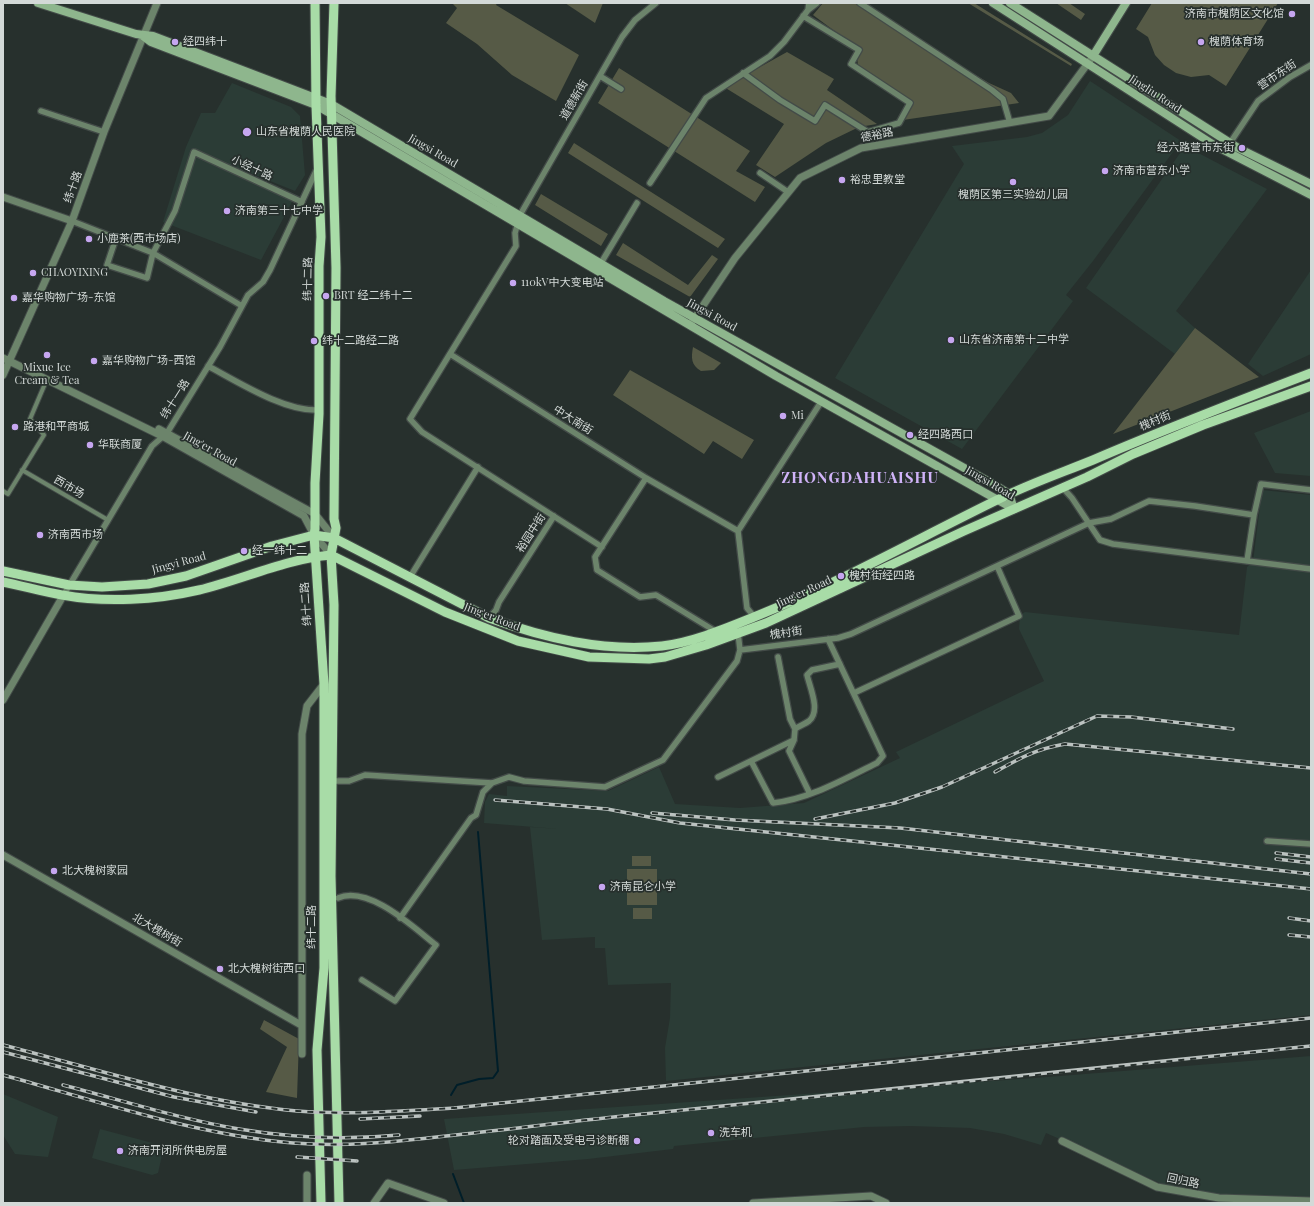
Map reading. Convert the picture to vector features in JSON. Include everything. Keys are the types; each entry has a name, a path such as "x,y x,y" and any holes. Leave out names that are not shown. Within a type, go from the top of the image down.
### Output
{"main road":[{"name":"Jingsi Road","path":"38,3 142,36 151,42 316,101 331,104 694,318 1009,494 1014,509"},
{"name":"纬十二路","path":"315,3 316,101 321,237 319,266 319,410 314,556 324,684 324,968 317,1050 321,1203"},
{"name":"纬十二路","path":"334,3 331,104 336,268 334,538 332,555 334,605 331,876 340,1203"},
{"name":"Jingliu Road","path":"993,3 1214,145 1311,195"},
{"name":"Jingliu Road","path":"1010,3 1230,143 1311,184"},
{"path":"1093,56 1126,3"},
{"name":"Jingsi Road","path":"316,101 332,115 518,223 690,326 821,402 1014,509"},
{"name":"槐村街","path":"1009,494 1194,418 1311,373"},
{"name":"槐村街","path":"1014,509 1063,488 1140,451 1311,386"},
{"name":"Jing'er Road","path":"334,538 488,618 515,627 578,644 613,648 662,646 681,642 715,631 784,605 848,575 1009,494"},
{"name":"Jing'er Road","path":"332,555 444,612 518,641 589,657 649,659 665,657 706,645 766,623 1014,509"},
{"name":"Jingyi Road","path":"3,571 69,585 102,587 148,584 168,581 272,546 314,535 334,538"},
{"path":"3,582 63,596 92,599 163,596 200,590 278,565 314,556 332,555"}],"street":[{"name":"纬十路","path":"3,375 8,358 72,221 104,132 156,3"},
{"name":"道德新街","path":"520,215 622,37 635,20 656,3"},
{"path":"808,10 809,3"},
{"path":"650,183 706,98 770,56 784,42 808,10 817,3"},
{"path":"860,3 992,90 1003,99 1010,123"},
{"path":"743,73 764,89 815,121 826,105 868,132 899,123 910,103 851,64 859,50 803,16"},
{"name":"德裕路","path":"690,326 735,258 800,178 861,148 1049,116 1089,64 1093,56"},
{"name":"营市东街","path":"1230,143 1258,101 1290,77 1311,65"},
{"path":"600,76 621,88"},
{"path":"42,111 104,132"},
{"name":"小经十路","path":"153,253 175,211 194,152 302,202"},
{"name":"纬十一路","path":"63,596 69,585 73,582 76,573 152,446 164,435 208,366 248,295 263,282 302,202 318,165"},
{"path":"760,173 788,192"},
{"path":"3,197 72,221 153,253 242,306"},
{"path":"601,263 638,203"},
{"path":"518,223 515,233 516,246 410,419 422,432 554,516"},
{"path":"116,238 107,265 147,278 153,253"},
{"name":"Jing'er Road","path":"3,353 8,358 47,379 164,435 304,516 314,535 332,555"},
{"name":"中大南街","path":"450,354 646,478 738,531"},
{"name":"Jing'er Road","path":"8,358 164,435 315,514 334,538"},
{"path":"208,366 266,396 308,411 319,410"},
{"path":"3,491 8,494 44,435 30,419 47,379"},
{"path":"752,618 752,614 747,608 738,531 821,402"},
{"path":"410,577 478,467"},
{"name":"西市场","path":"22,470 108,520"},
{"path":"646,478 595,557 597,570 640,597 656,595 715,631"},
{"path":"1247,561 1254,515 1261,484 1311,490"},
{"path":"1063,488 1100,540 1113,544 1311,569"},
{"name":"槐村街","path":"740,650 828,639 851,634 1089,523 1111,519 1149,501 1254,515"},
{"name":"裕园中街","path":"488,618 496,610 499,602 554,516 602,547"},
{"path":"854,693 1018,616 997,566"},
{"path":"3,700 63,596"},
{"path":"331,781 349,781 365,775 492,783 509,777 524,781 605,787 663,760 737,661 740,650 738,633"},
{"path":"751,761 773,802 786,801 810,794 877,763 883,756 828,639"},
{"path":"778,657 790,719 795,728 794,740 789,751 810,794"},
{"path":"795,728 809,720 814,715 815,708 807,675 812,670 840,664"},
{"path":"302,1054 302,734 307,706 324,684"},
{"path":"718,777 794,740"},
{"path":"400,918 471,818 476,815 483,792 492,783"},
{"path":"1267,841 1311,844"},
{"name":"北大槐树街","path":"3,855 301,1025"},
{"path":"338,898 343,896 365,897 400,918 436,945 395,1001 362,980"},
{"name":"回归路","path":"1062,1141 1157,1187 1219,1198 1311,1201"},
{"path":"306,1175 307,1203"},
{"path":"374,1203 388,1183 444,1203"},
{"path":"753,1203 871,1196 886,1203"}],"shaded area":[{"path":"452,3 497,3 496,5 579,55 556,101 512,75 477,44 446,23 457,8"},
{"path":"565,3 603,3 595,23"},
{"path":"823,3 855,3 989,83 1011,93 1019,103 896,121 906,104 877,79 858,66 856,47 813,15"},
{"path":"968,3 974,3 1072,64 1071,66"},
{"path":"1056,3 1069,3 1085,14 1081,20"},
{"name":"槐荫体育场","path":"1152,3 1278,3 1226,86 1209,75 1191,77 1176,73 1164,65 1155,55 1148,37 1136,29"},
{"path":"787,52 834,79 827,90 877,124 859,127 826,143 775,177 756,165 784,124 724,87"},
{"path":"619,68 750,151 736,171 765,187 755,202 598,103"},
{"name":"山东省济南第十二中学","path":"1090,81 1181,141 1093,261 1066,295 1073,301 962,449 835,378 964,164 952,146 1027,137 1042,133 1068,115"},
{"path":"232,83 291,107 300,116 305,175 295,191 193,150 293,200 261,260 163,222 186,147 201,113 215,113"},
{"path":"574,143 725,239 718,248 568,153"},
{"path":"1185,146 1267,189 1176,311 1195,328 1175,354 1086,288"},
{"path":"541,194 608,234 601,246 535,205"},
{"path":"623,243 688,285 712,255 718,259 690,297 616,255"},
{"path":"1311,270 1311,354 1263,376 1248,364"},
{"path":"1195,328 1259,377 1113,434"},
{"path":"693,347 721,363 714,370 701,371 692,361"},
{"path":"630,370 754,440 742,459 713,441 704,454 613,395"},
{"path":"1311,411 1311,476 1275,473 1254,433"},
{"path":"1262,490 1311,495 1311,1015 666,1081 665,1048 670,1018 671,983 608,985 605,948 595,948 595,937 542,940 530,827 559,829 484,823 485,802 489,794 507,796 507,786 608,791 659,767 675,804 740,808 804,803 900,758 896,752 1044,681 1019,629 1020,615 1025,612 1239,635 1247,567 1253,562"},
{"path":"632,856 651,856 651,866 632,866"},
{"path":"627,869 657,869 657,886 627,886"},
{"path":"627,889 657,889 657,905 627,905"},
{"path":"633,908 652,908 652,919 633,919"},
{"path":"264,1020 299,1039 297,1098 266,1092 287,1047 260,1029"},
{"path":"1311,1056 1311,1197 1258,1198 1213,1196 1169,1187 1046,1133 1041,1145 1004,1134 970,1128 911,1126 864,1127 674,1146 673,1149 588,1159 454,1170 444,1119 1035,1078"},
{"path":"3,1094 58,1117 48,1157 15,1154 3,1135"},
{"path":"100,1129 164,1146 158,1173 152,1175 92,1158"}],"waterway":[{"path":"451,1095 457,1085 479,1079 493,1078 498,1071 478,832"},
{"path":"453,1174 464,1203"}],"railway":[{"path":"815,819 895,803 942,787 1097,716 1131,717 1233,729"},
{"path":"995,772 1028,755 1065,744 1311,768"},
{"path":"495,800 607,809 680,823 1311,889"},
{"path":"652,813 735,820 900,828 1311,874"},
{"path":"1276,853 1311,857"},
{"path":"1276,859 1311,863"},
{"path":"1289,918 1311,921"},
{"path":"1289,935 1311,937"},
{"path":"3,1045 186,1093 260,1107 297,1111 356,1113 454,1108 1311,1018"},
{"path":"3,1075 147,1116 220,1133 293,1143 350,1144 408,1140 602,1118 1311,1046"},
{"path":"3,1052 174,1097 256,1112"},
{"path":"63,1085 195,1120 259,1132 339,1138 399,1135"},
{"path":"360,1119 420,1116"},
{"path":"297,1157 357,1161"}],"place":[{"name":"济南市槐荫区文化馆","path":"1292,14"},
{"name":"经四纬十","path":"175,42"},
{"name":"槐荫体育场","path":"1201,42"},
{"name":"山东省槐荫人民医院","path":"247,132"},
{"name":"经六路营市东街","path":"1242,148"},
{"name":"济南市营东小学","path":"1105,171"},
{"name":"裕忠里教堂","path":"842,180"},
{"name":"槐荫区第三实验幼儿园","path":"1013,182"},
{"name":"济南第三十七中学","path":"227,211"},
{"name":"小鹿茶(西市场店)","path":"89,239"},
{"name":"CHAOYIXING","path":"33,273"},
{"name":"110kV中大变电站","path":"513,283"},
{"name":"BRT 经二纬十二","path":"326,296"},
{"name":"嘉华购物广场-东馆","path":"14,298"},
{"name":"山东省济南第十二中学","path":"951,340"},
{"name":"纬十二路经二路","path":"314,341"},
{"name":"Mixue Ice Cream & Tea","path":"47,355"},
{"name":"嘉华购物广场-西馆","path":"94,361"},
{"name":"Mi","path":"783,416"},
{"name":"路港和平商城","path":"15,427"},
{"name":"经四路西口","path":"910,435"},
{"name":"华联商厦","path":"90,445"},
{"name":"济南西市场","path":"40,535"},
{"name":"经一纬十二","path":"244,551"},
{"name":"槐村街经四路","path":"841,576"},
{"name":"北大槐树家园","path":"54,871"},
{"name":"济南昆仑小学","path":"602,887"},
{"name":"北大槐树街西口","path":"220,969"},
{"name":"洗车机","path":"711,1133"},
{"name":"轮对踏面及受电弓诊断棚","path":"637,1141"},
{"name":"济南开闭所供电房屋","path":"120,1151"}],"district":[{"name":"ZHONGDAHUAISHU","path":"860,478"}]}
